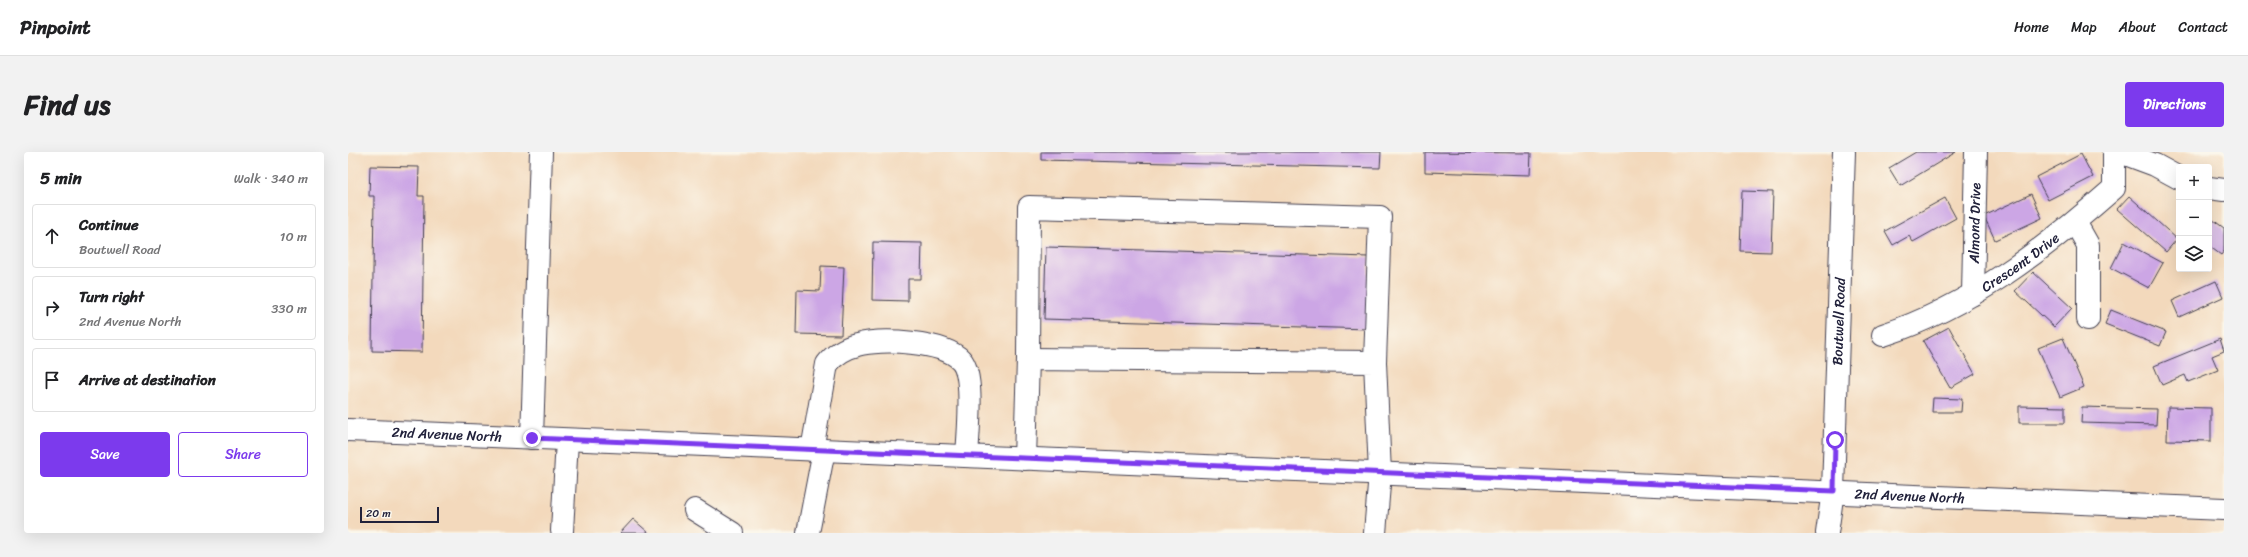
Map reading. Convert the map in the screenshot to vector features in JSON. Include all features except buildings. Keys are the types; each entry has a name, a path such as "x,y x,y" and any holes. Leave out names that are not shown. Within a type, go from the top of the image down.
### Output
{"street":[{"path":"532,438 541,152"},
{"name":"Boutwell Road","path":"1827,533 1834,491 1844,152"},
{"name":"Almond Drive","path":"1973,294 1976,152"},
{"name":"Crescent Drive","path":"1883,335 1909,327 1973,294 2014,268 2075,222 2114,188 2114,152"},
{"path":"2120,152 2155,165 2176,176"},
{"path":"2212,188 2224,190"},
{"path":"1025,458 1028,359 1029,207 1380,216 1375,362 1380,473 1375,533"},
{"path":"2075,222 2088,246 2088,319"},
{"path":"808,533 827,364 834,356 858,344 893,342 940,348 961,360 968,376 969,402 967,456"},
{"path":"1028,359 1375,362"},
{"name":"2nd Avenue North","path":"348,430 1834,491 2224,509"},
{"path":"562,531 567,440"},
{"path":"695,510 732,533"}],"route":[{"path":"532,438 1834,491 1835,440"}]}
